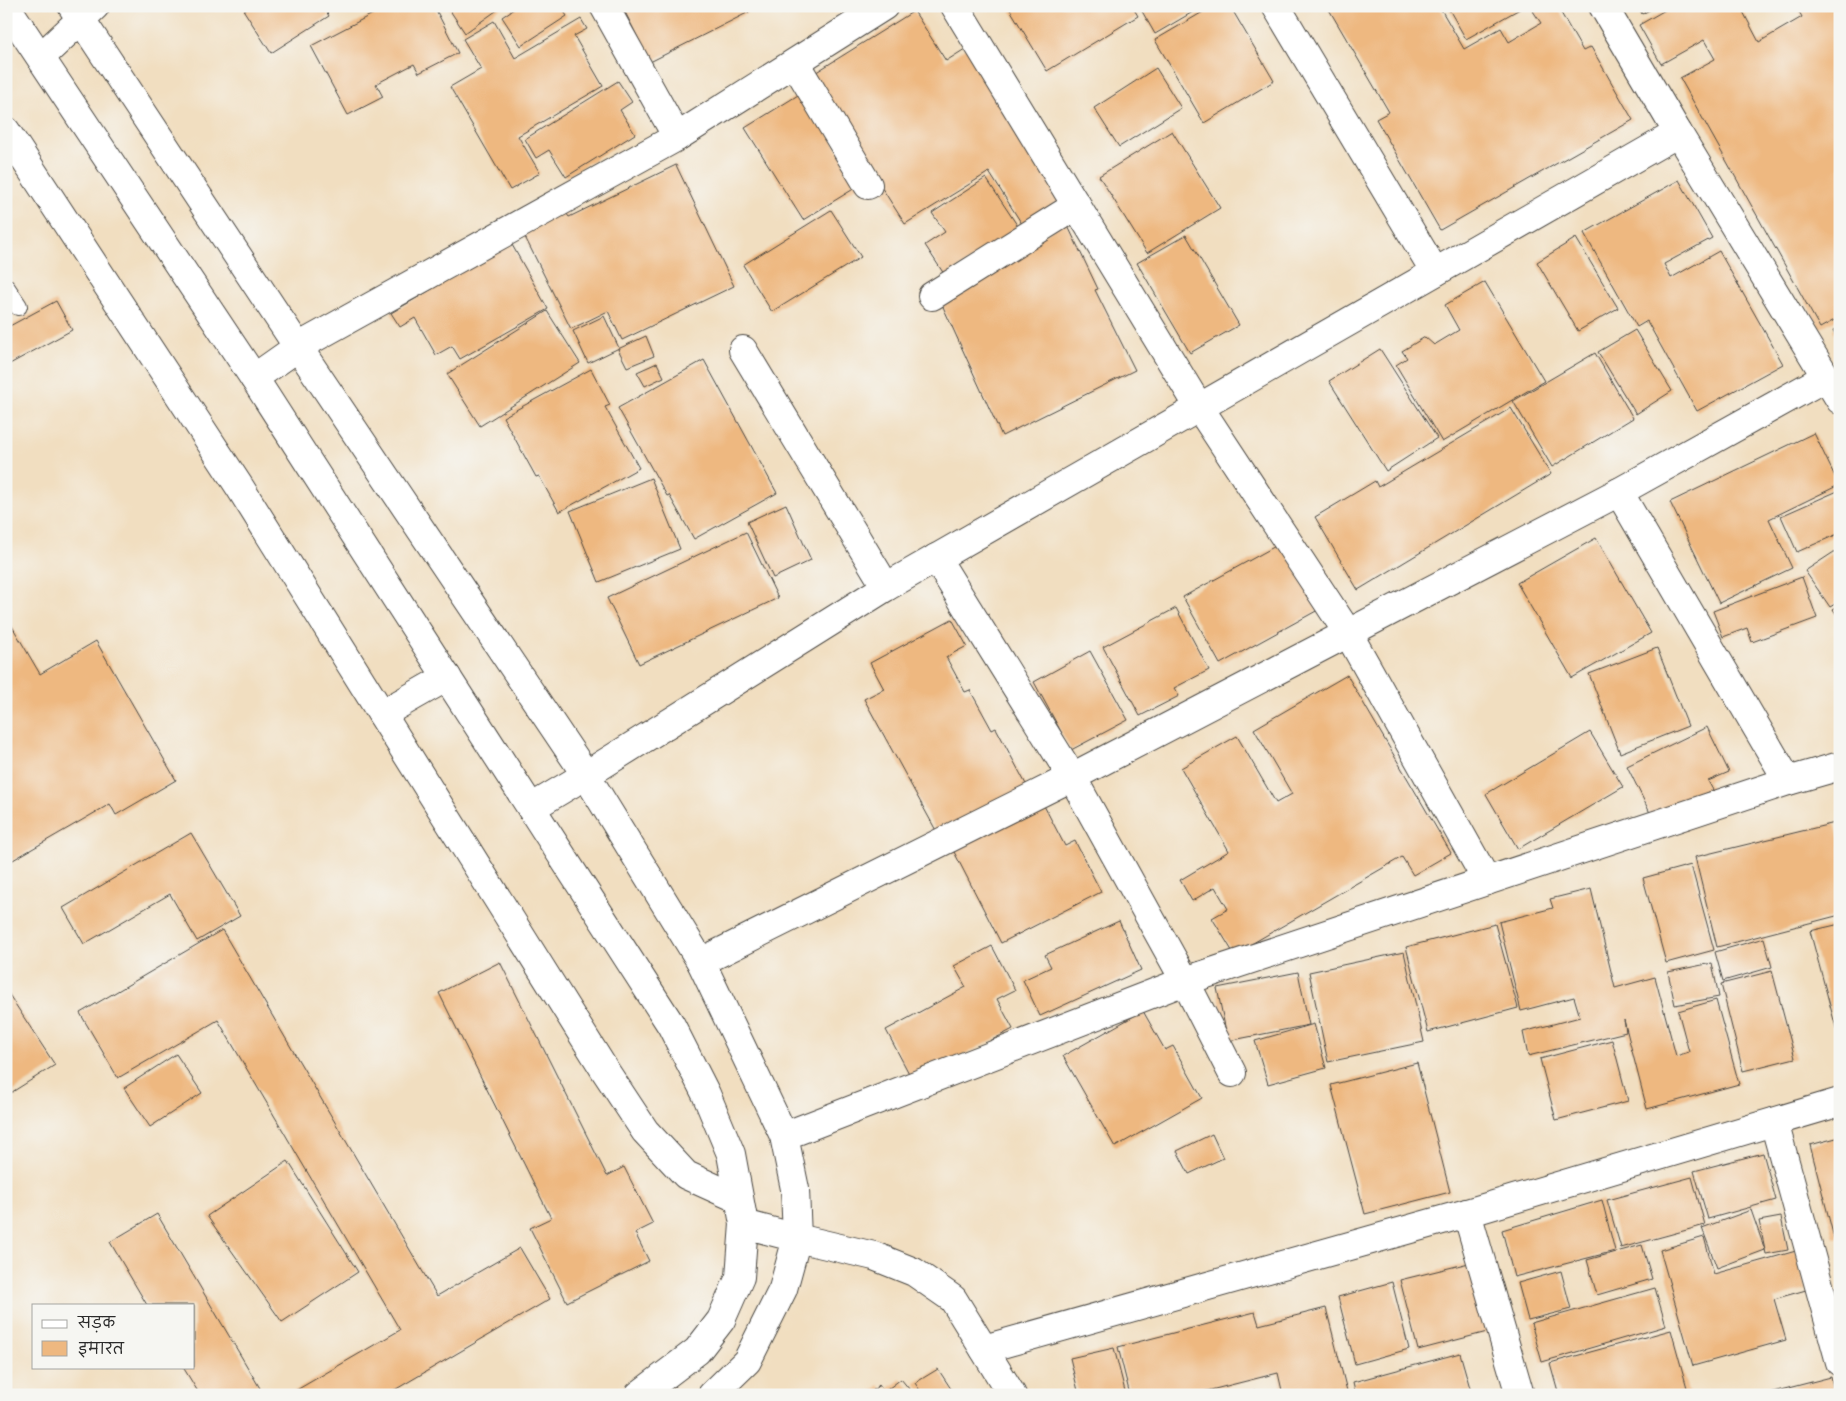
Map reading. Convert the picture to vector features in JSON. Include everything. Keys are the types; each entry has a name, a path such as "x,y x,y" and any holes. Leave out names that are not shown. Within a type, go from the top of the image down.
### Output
{"street":[{"path":"6,6 254,378 671,1024 706,1094 730,1154 742,1212 740,1277 721,1320 697,1351 638,1395"},
{"path":"604,6 677,137"},
{"path":"254,378 298,348 677,137 884,6"},
{"path":"955,6 1199,407 1348,633 1487,881"},
{"path":"1276,6 1435,272"},
{"path":"701,962 1072,777 1619,492 1833,388 1603,6"},
{"path":"40,57 83,11 298,348 586,776 701,962 784,1136 795,1188 797,1238 783,1289 747,1361 712,1395"},
{"path":"795,63 868,184"},
{"path":"6,131 239,486 606,1072 645,1131 686,1175 742,1212 797,1238 874,1256 914,1272 954,1298 1012,1395"},
{"path":"532,808 886,587 1678,133"},
{"path":"932,296 1077,205"},
{"path":"744,350 886,587"},
{"path":"1619,492 1788,780"},
{"path":"936,558 1072,777 1185,982 1232,1073"},
{"path":"382,714 447,677"},
{"path":"784,1136 1185,982 1788,780 1840,766"},
{"path":"984,1349 1468,1213 1840,1102"},
{"path":"1774,1122 1840,1362"},
{"path":"1468,1213 1520,1395"}],"lane":[{"path":"6,288 18,306"}],"building":[{"path":"251,6 323,6 329,16 271,53 244,11"},
{"path":"388,6 434,6 458,53 419,73 414,64 376,84 383,97 348,115 311,46"},
{"path":"447,6 503,6 465,33"},
{"path":"518,6 560,6 567,16 521,46 502,17"},
{"path":"622,6 746,6 749,12 650,62"},
{"path":"1008,6 1132,6 1138,16 1047,71"},
{"path":"1139,6 1203,6 1155,34"},
{"path":"1213,6 1230,6 1274,81 1204,123 1155,40"},
{"path":"1327,6 1439,6 1464,49 1501,28 1509,42 1541,23 1533,11 1542,6 1557,6 1583,51 1591,47 1633,120 1440,230 1376,119 1389,112"},
{"path":"1447,6 1525,6 1466,39"},
{"path":"1638,6 1657,6 1642,14"},
{"path":"1672,6 1740,6 1759,42 1802,17 1797,8 1800,6 1840,6 1840,317 1820,328 1680,78 1715,59 1704,40 1661,64 1639,25"},
{"path":"914,11 946,61 968,47 1064,198 1022,224 989,172 905,224 810,76"},
{"path":"581,19 587,29 574,36 603,86 518,136 540,173 510,190 450,87 481,69 463,39 494,21 515,58"},
{"path":"1156,68 1181,108 1119,147 1094,108"},
{"path":"618,81 632,102 620,110 635,134 566,177 549,150 536,158 525,139"},
{"path":"803,92 860,185 803,220 745,128"},
{"path":"1172,131 1220,208 1147,253 1099,176"},
{"path":"676,165 734,286 622,340 608,311 571,329 523,233 564,210 569,217"},
{"path":"986,178 1019,228 946,277 925,245 945,232 932,213"},
{"path":"1679,180 1712,238 1664,264 1671,278 1719,251 1783,364 1697,411 1647,321 1637,327 1584,233"},
{"path":"831,210 861,257 772,312 743,265"},
{"path":"1066,222 1098,289 1095,290 1135,370 1002,436 939,298"},
{"path":"1186,235 1239,325 1190,353 1137,263"},
{"path":"1576,238 1618,308 1578,331 1537,262"},
{"path":"511,243 548,309 460,359 452,346 436,355 415,318 400,327 391,313"},
{"path":"1485,282 1544,381 1442,442 1396,365 1407,358 1402,351 1425,337 1434,345 1459,330 1445,305"},
{"path":"56,301 72,330 6,366 6,328"},
{"path":"547,311 580,363 480,426 447,374"},
{"path":"604,316 619,348 588,363 573,331"},
{"path":"1840,327 1840,344 1833,330"},
{"path":"1635,330 1672,391 1636,414 1598,352"},
{"path":"646,336 654,356 627,367 618,349"},
{"path":"1380,349 1437,438 1386,471 1329,381"},
{"path":"1595,353 1633,418 1552,467 1513,401"},
{"path":"704,360 777,493 694,539 669,495 667,496 618,408"},
{"path":"657,363 664,377 645,386 637,372"},
{"path":"591,369 610,405 605,407 639,468 559,512 539,476 536,477 503,417"},
{"path":"1511,408 1551,474 1358,590 1315,517 1375,481 1378,487"},
{"path":"1814,433 1839,485 1769,519 1792,568 1719,603 1670,502"},
{"path":"651,478 680,549 599,582 570,511"},
{"path":"1840,490 1840,533 1797,552 1781,516"},
{"path":"786,504 811,560 773,578 747,522"},
{"path":"746,532 778,598 639,664 607,598"},
{"path":"1596,538 1651,633 1572,678 1517,583"},
{"path":"1281,543 1318,610 1220,664 1183,597"},
{"path":"1840,548 1840,601 1830,607 1805,571"},
{"path":"1802,577 1817,618 1752,642 1747,628 1723,637 1713,611"},
{"path":"1840,605 1840,620 1833,609"},
{"path":"1176,608 1209,670 1174,688 1179,696 1140,716 1103,647"},
{"path":"6,616 40,674 96,641 176,780 116,815 110,804 6,864"},
{"path":"952,619 967,646 946,657 965,692 970,690 992,730 996,728 1028,788 939,836 864,699 884,689 870,663"},
{"path":"1657,648 1688,726 1620,753 1589,674"},
{"path":"1090,651 1128,720 1071,750 1034,682"},
{"path":"1347,675 1451,853 1413,875 1402,857 1234,954 1212,918 1228,909 1215,887 1192,901 1180,880 1229,851 1181,768 1237,736 1276,803 1292,794 1254,729"},
{"path":"1707,727 1729,772 1708,781 1713,790 1653,819 1627,766"},
{"path":"1590,732 1623,787 1518,849 1486,794"},
{"path":"1041,800 1065,846 1075,841 1101,892 1001,943 951,846"},
{"path":"1835,823 1840,841 1840,915 1717,947 1695,857"},
{"path":"191,833 240,916 197,941 170,894 84,944 63,908"},
{"path":"1691,865 1714,950 1666,963 1643,878"},
{"path":"1591,889 1615,988 1655,977 1676,1056 1689,1052 1678,1011 1716,1000 1739,1084 1647,1109 1624,1020 1626,1032 1528,1056 1523,1032 1580,1017 1574,997 1521,1011 1499,922 1553,908 1550,899"},
{"path":"1119,921 1141,970 1040,1016 1023,980 1051,967 1045,955"},
{"path":"1495,924 1518,1008 1428,1032 1406,947"},
{"path":"1840,924 1840,1039 1839,1039 1810,931"},
{"path":"222,930 437,1296 520,1248 550,1299 386,1395 288,1395 400,1330 218,1020 118,1078 80,1013"},
{"path":"1764,938 1772,967 1723,981 1715,952"},
{"path":"992,946 1015,990 997,999 1013,1029 913,1081 886,1030 966,987 954,966"},
{"path":"1404,952 1424,1042 1328,1062 1309,972"},
{"path":"500,962 607,1176 624,1167 653,1224 635,1233 649,1261 567,1302 530,1228 551,1218 439,993"},
{"path":"1712,963 1719,997 1675,1005 1668,972"},
{"path":"1772,971 1795,1058 1743,1071 1721,984"},
{"path":"1298,972 1309,1025 1228,1041 1217,988"},
{"path":"6,990 55,1065 9,1094 6,1090"},
{"path":"1143,1011 1165,1050 1173,1046 1202,1098 1115,1147 1063,1056"},
{"path":"1314,1024 1326,1068 1268,1084 1255,1041"},
{"path":"1612,1040 1628,1101 1556,1120 1540,1059"},
{"path":"176,1054 202,1093 150,1127 124,1088"},
{"path":"1417,1063 1450,1192 1365,1214 1331,1085"},
{"path":"1212,1134 1223,1158 1189,1174 1177,1151"},
{"path":"1840,1137 1840,1237 1834,1238 1810,1145"},
{"path":"1763,1153 1776,1200 1708,1219 1694,1171"},
{"path":"288,1161 358,1272 282,1322 207,1216"},
{"path":"1692,1177 1705,1225 1621,1248 1607,1200"},
{"path":"1602,1200 1615,1251 1514,1277 1502,1230"},
{"path":"1751,1210 1765,1250 1717,1268 1702,1228"},
{"path":"157,1214 264,1395 200,1395 184,1368 195,1368 195,1304 146,1304 110,1242"},
{"path":"1781,1217 1788,1250 1766,1254 1759,1221"},
{"path":"1704,1237 1714,1274 1796,1251 1806,1290 1774,1299 1786,1340 1693,1366 1660,1250"},
{"path":"1642,1245 1652,1279 1597,1295 1587,1260"},
{"path":"1473,1262 1491,1331 1418,1350 1400,1280"},
{"path":"1561,1271 1571,1309 1528,1320 1518,1283"},
{"path":"1392,1282 1409,1349 1355,1364 1338,1297"},
{"path":"1655,1288 1666,1326 1542,1362 1531,1323"},
{"path":"1326,1308 1348,1395 1283,1395 1278,1373 1191,1395 1130,1395 1118,1347 1255,1312 1259,1325"},
{"path":"1671,1330 1689,1395 1559,1395 1550,1363"},
{"path":"1114,1348 1126,1395 1079,1395 1070,1358"},
{"path":"1460,1353 1472,1395 1356,1395 1353,1382"},
{"path":"938,1369 955,1395 923,1395 915,1383"},
{"path":"1831,1377 1835,1395 1765,1395 1765,1394"},
{"path":"901,1379 914,1395 868,1395 879,1385 884,1392"},
{"path":"1255,1390 1257,1395 1241,1395 1241,1394"}]}
